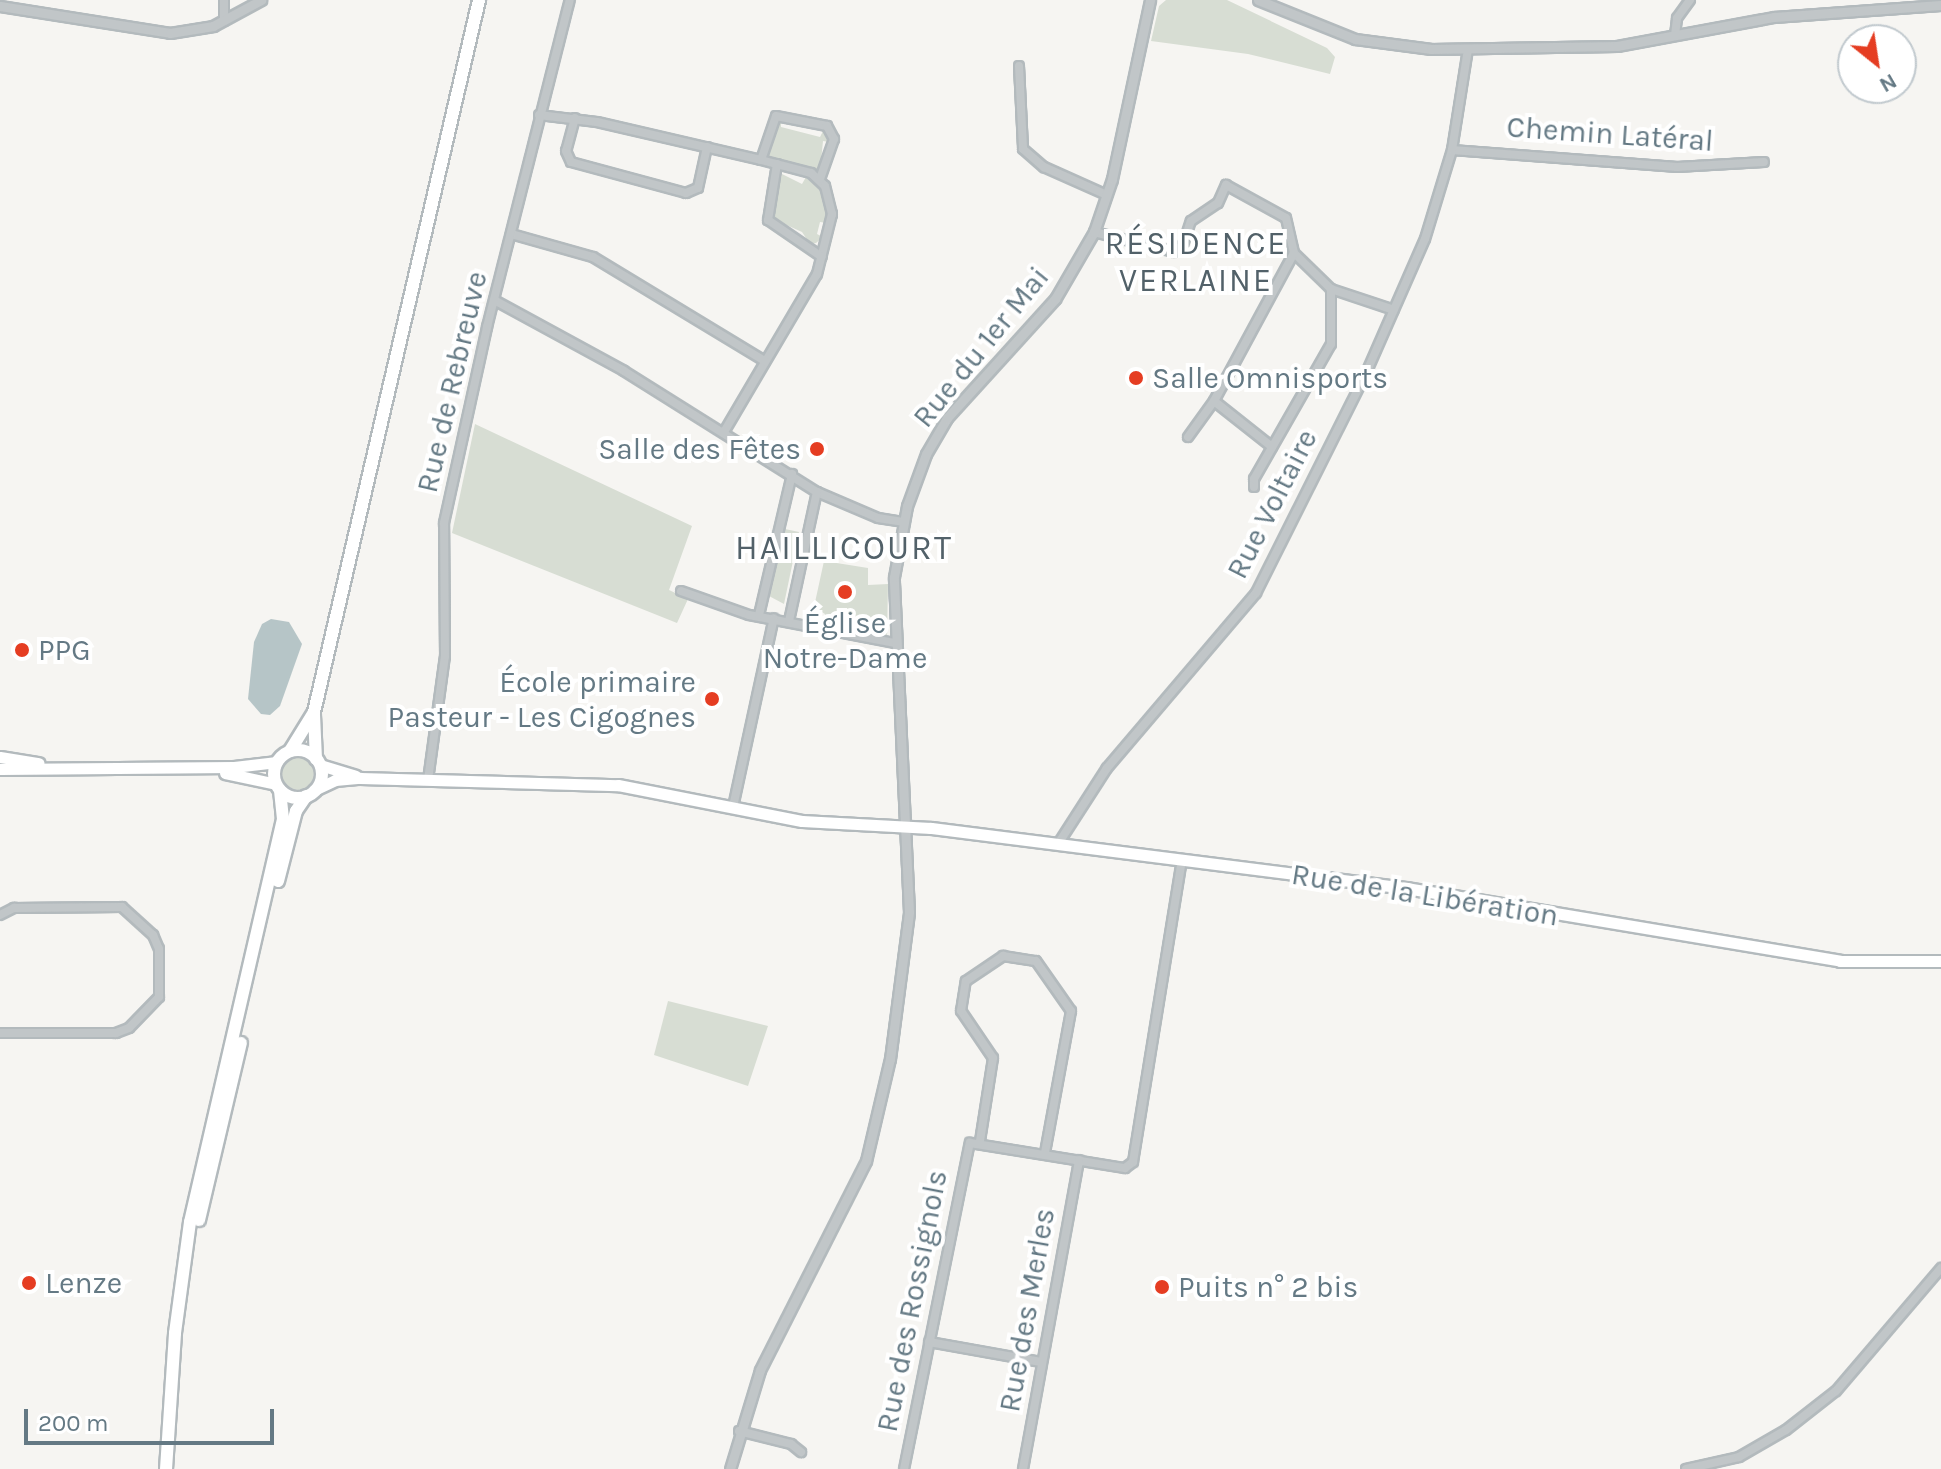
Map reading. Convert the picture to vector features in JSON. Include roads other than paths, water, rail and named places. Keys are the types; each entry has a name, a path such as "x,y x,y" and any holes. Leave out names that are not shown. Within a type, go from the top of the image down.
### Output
{"main road":[{"path":"184,1273 279,873 296,811 310,793 318,762 314,712 479,0"},
{"path":"0,769 197,768 277,762 290,751 314,712"},
{"path":"290,751 304,751 318,762 360,778"},
{"path":"0,757 63,767"},
{"path":"166,1469 168,1405 184,1273 204,1156 283,819 277,762"},
{"path":"197,768 278,787 292,797 310,793 335,780 360,778"},
{"name":"Rue de la Libération","path":"360,778 618,785 802,821 907,826 1406,888 1840,961 1941,961"}],"street":[{"path":"224,0 224,21"},
{"path":"1,10 170,33 224,21 261,0"},
{"name":"Rue de Rebreuve","path":"428,780 445,656 444,523 494,300 570,0"},
{"name":"Rue du 1er Mai","path":"730,1469 739,1431 760,1370 874,1142 907,960 907,826 895,643 894,565 903,522 941,427 989,366 1055,299 1094,232 1107,195 1150,0"},
{"path":"1258,0 1377,45 1468,49 1617,46 1774,17 1941,5"},
{"path":"1675,35 1677,18 1690,0"},
{"name":"Rue Voltaire","path":"1058,844 1107,768 1256,593 1394,310 1425,239 1452,150 1468,49"},
{"path":"1019,66 1023,149 1044,167 1107,195"},
{"path":"539,115 575,118 707,147 777,164 820,179 831,198 832,214 822,257 724,432"},
{"path":"761,160 776,116 827,126 834,139 820,179"},
{"path":"575,118 566,151 571,162 686,193 698,188 707,147"},
{"name":"Chemin Latéral","path":"1452,150 1677,167 1764,162"},
{"path":"777,164 768,220 822,257"},
{"path":"1094,232 1174,252 1183,245 1191,221 1218,203 1226,185 1286,218 1294,253 1331,289 1394,310"},
{"path":"511,234 593,257 765,361"},
{"path":"1188,437 1214,401 1294,253"},
{"path":"1254,487 1272,447 1331,344 1331,289"},
{"path":"494,300 724,432 817,492 878,518 903,522"},
{"path":"1214,401 1272,447"},
{"path":"759,615 792,474"},
{"path":"789,621 817,492"},
{"path":"681,591 759,615 895,643"},
{"path":"733,807 774,618"},
{"path":"1045,1153 1071,1011 1036,961 1003,956 966,981 961,1011 993,1058 980,1141 1125,1168 1133,1162 1182,861"},
{"path":"0,915 14,908 122,907 153,935 159,949 159,981 152,1008 116,1033 0,1033"},
{"name":"Rue des Rossignols","path":"904,1469 970,1143 980,1141"},
{"name":"Rue des Merles","path":"1023,1469 1079,1160"},
{"path":"1686,1469 1739,1457 1786,1430 1836,1391 1941,1268"},
{"path":"929,1342 1041,1362"},
{"path":"739,1431 791,1444 801,1452"}],"place":[{"name":"Salle Omnisports","path":"1136,378"},
{"name":"Salle des Fêtes","path":"817,449"},
{"name":"Église Notre-Dame","path":"845,592"},
{"name":"PPG","path":"22,650"},
{"name":"École primaire Pasteur - Les Cigognes","path":"712,699"},
{"name":"Lenze","path":"29,1283"},
{"name":"Puits n° 2 bis","path":"1162,1287"}],"district":[{"name":"RÉSIDENCE VERLAINE","path":"1196,264"},
{"name":"HAILLICOURT","path":"844,549"}]}
